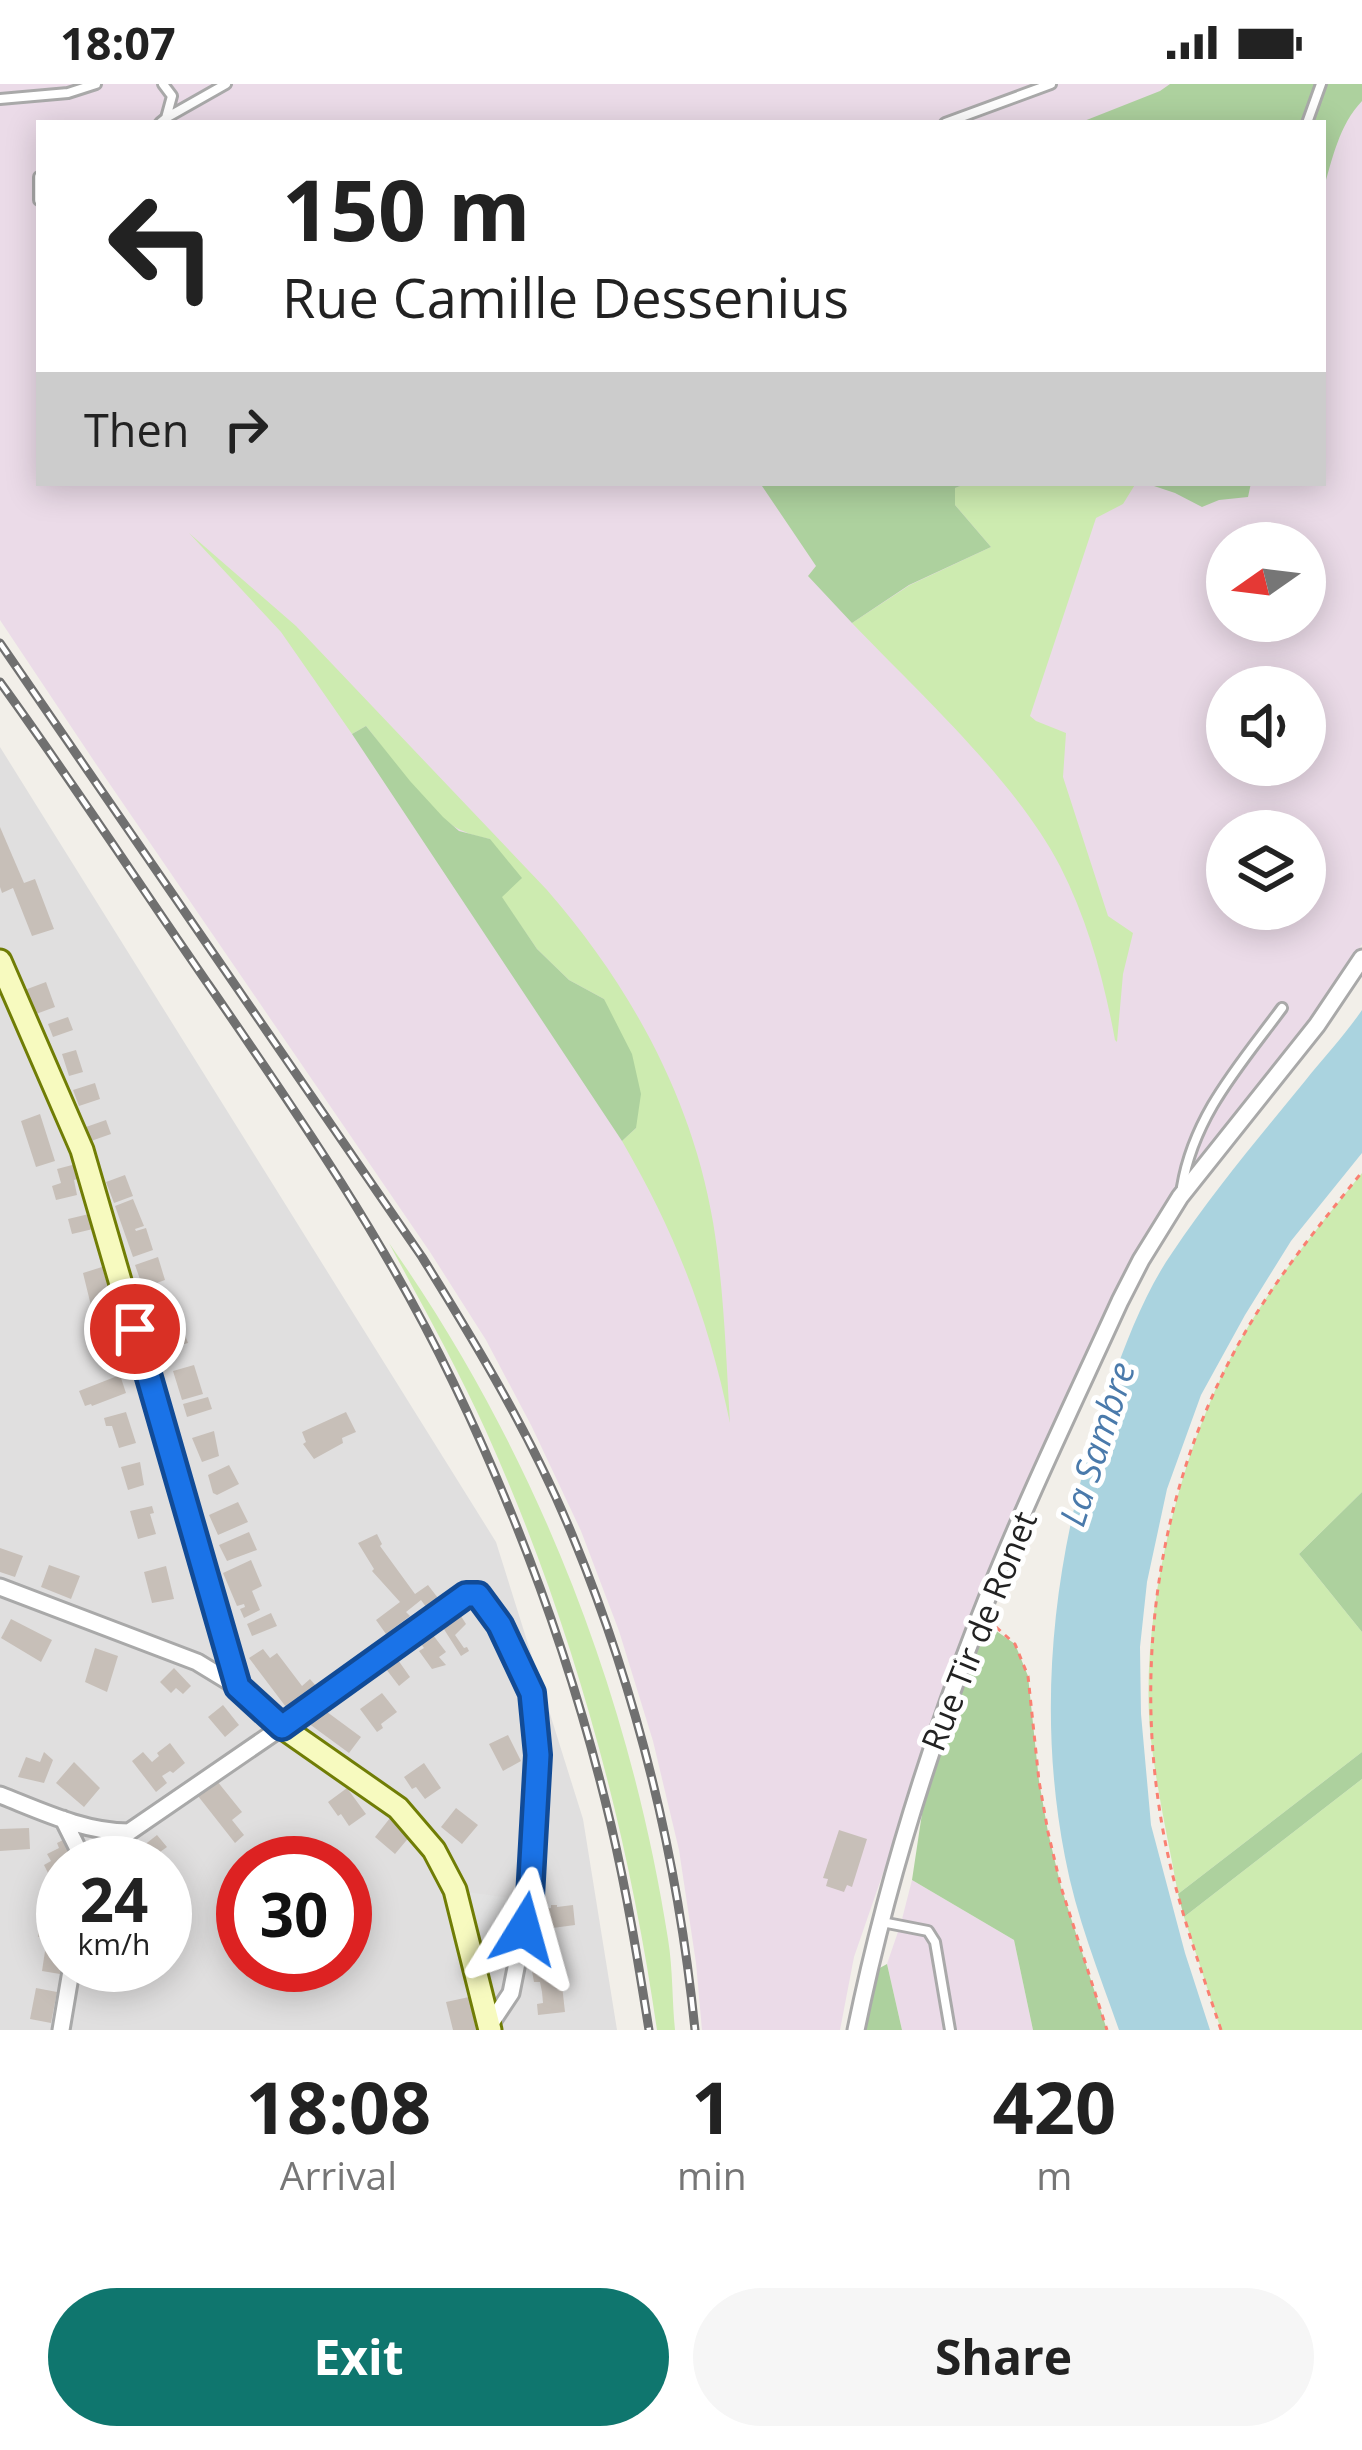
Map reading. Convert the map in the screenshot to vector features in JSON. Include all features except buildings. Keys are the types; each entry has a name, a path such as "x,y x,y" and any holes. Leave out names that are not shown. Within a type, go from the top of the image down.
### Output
{"street":[{"name":"Rue Tir de Ronet","path":"856,2030 880,1922 932,1747 979,1619 1120,1301 1180,1197 1317,1025 1362,958"},
{"path":"0,962 82,1150 238,1687"},
{"path":"0,1587 197,1662 238,1687 282,1727 398,1808 434,1850 455,1890 490,2028"},
{"path":"125,1836 466,1595 478,1595 500,1625 532,1693 538,1755 530,1897 511,1993 490,2028"},
{"path":"0,1795 63,1819 129,1832"},
{"path":"63,1819 72,1836"},
{"path":"61,2030 67,1992"}],"lane":[{"path":"0,99 68,93 96,84"},
{"path":"163,84 172,96 163,120"},
{"path":"163,120 226,84"},
{"path":"953,120 1051,84"},
{"path":"1308,120 1321,84"},
{"path":"1180,1197 1195,1136 1210,1107 1282,1008"},
{"path":"880,1922 928,1931 950,2030"}],"path":[{"path":"1221,2030 1174,1878 1150,1738 1150,1670 1163,1561 1179,1492 1230,1359 1291,1261 1362,1172"},
{"path":"979,1619 1015,1644 1028,1676 1048,1832 1107,2030"}],"shaded area":[{"path":"0,84 1362,84 1362,944 1314,1020 1169,1201 971,1619 854,1957 840,2030 702,2030 679,1850 653,1741 619,1631 581,1531 532,1427 486,1340 0,620"},
{"path":"0,747 496,1542 583,1819 617,2030 0,2030"},
{"path":"912,1880 1014,1940 1033,2030 902,2030 887,1964"},
{"path":"455,1890 508,1898 510,1947 471,1952"}],"green space":[{"path":"1170,84 1362,84 1362,101 1342,132 1326,180 1326,120 1087,120"},
{"path":"762,486 960,486 955,488 955,505 991,547 909,585 852,623 808,576 816,566"},
{"path":"1134,486 1123,504 1096,518 1030,716 1066,733 1063,777 1108,916 1133,933 1123,974 1117,1042 1087,929 1041,834 993,770 852,623 910,585 991,547 955,505 955,488"},
{"path":"1154,486 1250,486 1248,497 1202,507"},
{"path":"189,533 296,626 547,890 630,1003 673,1087 703,1176 720,1272 730,1423 688,1277 622,1141 636,1128 604,999 569,980 537,949 501,897 490,839 463,831 438,813 366,726 352,734 281,632"},
{"path":"366,726 443,817 459,831 490,839 522,878 502,897 537,949 569,980 604,999 632,1054 641,1094 636,1128 622,1141 352,734"},
{"path":"1362,1173 1362,1492 1299,1554 1362,1632 1362,1752 1178,1894 1151,1740 1148,1695 1156,1596 1178,1494 1211,1400 1244,1334 1291,1263"},
{"path":"389,1243 441,1322 531,1488 601,1664 651,1846 670,1951 675,2030 657,2030 612,1800 545,1576 475,1407"},
{"path":"1362,1492 1362,1632 1299,1554"},
{"path":"979,1619 1015,1644 1028,1676 1048,1832 1107,2030 1033,2030 1014,1940 912,1880 932,1747"},
{"path":"1362,1752 1362,1779 1184,1917 1178,1894"},
{"path":"1362,1779 1362,2030 1221,2030 1184,1917"},
{"path":"887,1964 902,2030 856,2030 867,1975"}],"water":[{"name":"La Sambre","path":"1362,1010 1362,1153 1291,1241 1201,1395 1167,1489 1147,1582 1140,1647 1141,1714 1151,1825 1210,2030 1119,2030 1075,1901 1056,1797 1051,1737 1056,1618 1076,1499 1117,1367 1162,1268 1220,1187"}],"railway":[{"path":"0,643 422,1257 522,1429 573,1537 636,1718 678,1903 695,2030"},
{"path":"0,682 273,1078 398,1278 453,1382 523,1544 581,1711 617,1851 649,2030"}],"route":[{"path":"135,1329 238,1687 282,1727 466,1595 478,1595 500,1625 532,1693 538,1755 524,1929"}]}
